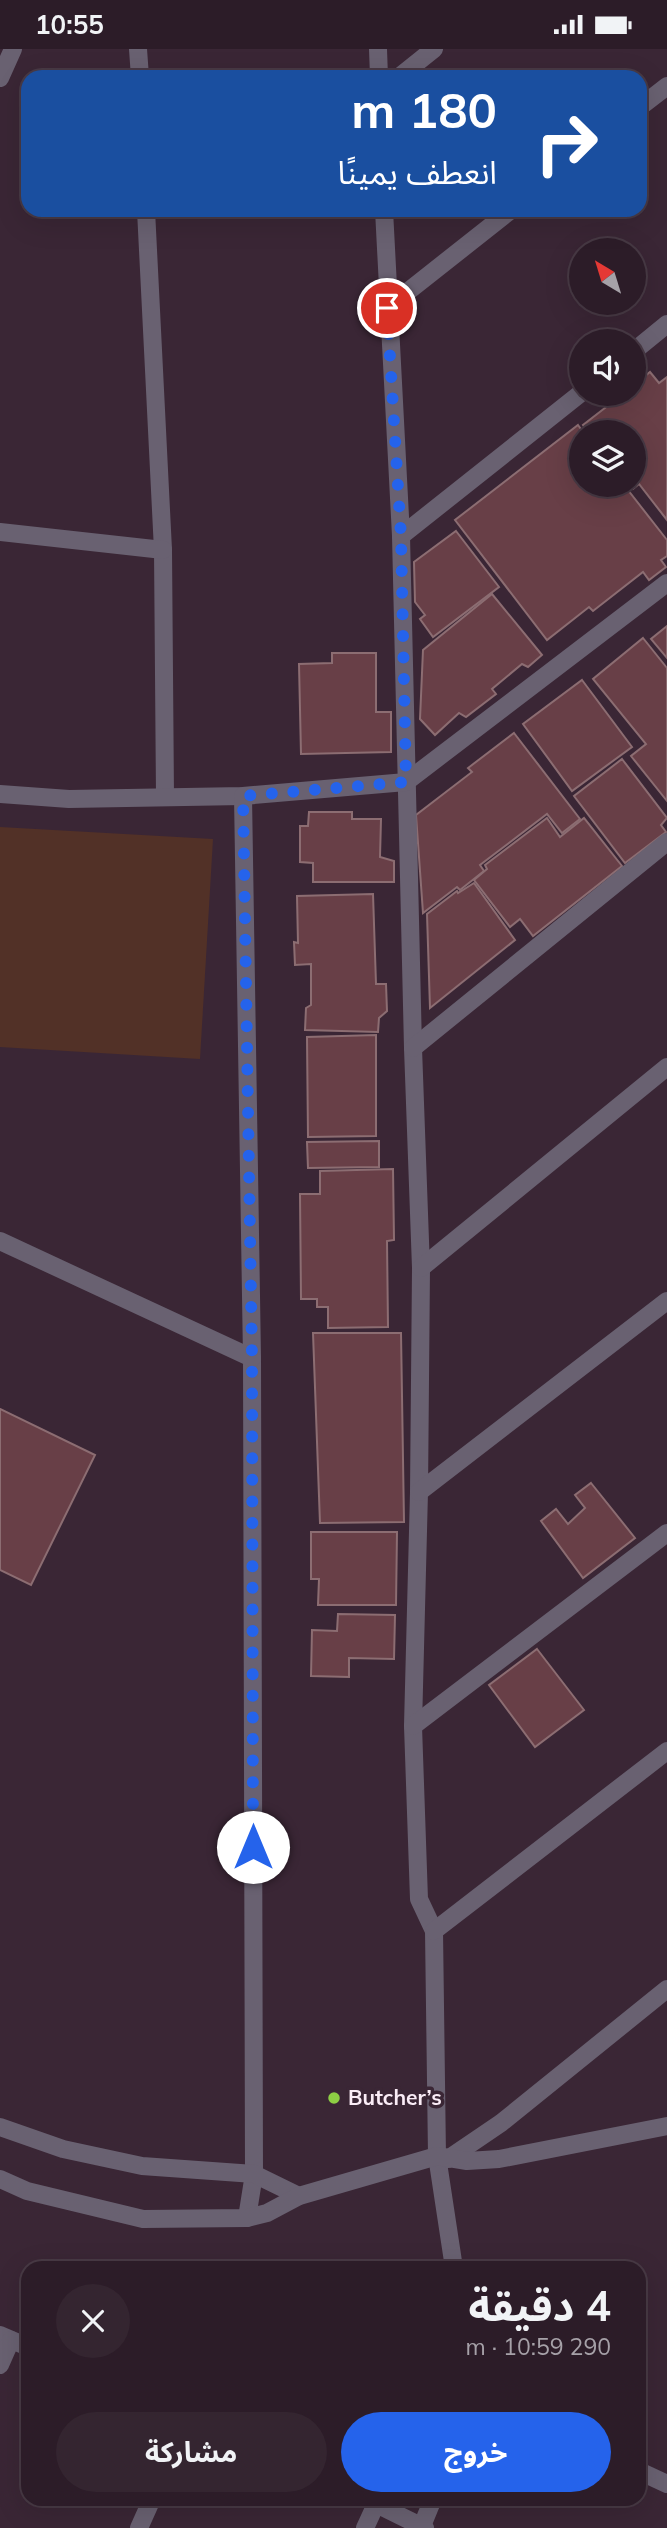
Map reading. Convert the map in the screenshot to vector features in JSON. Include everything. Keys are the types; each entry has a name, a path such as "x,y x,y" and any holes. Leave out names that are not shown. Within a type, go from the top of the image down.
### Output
{"street":[{"path":"0,78 13,49"},
{"path":"138,49 140,70"},
{"path":"378,49 379,70"},
{"path":"407,70 434,49"},
{"path":"647,102 667,86"},
{"path":"146,217 163,551 165,797"},
{"path":"384,217 401,536 421,1268 414,1726 419,1899 434,1931 442,2158 453,2261"},
{"path":"387,308 502,217"},
{"path":"646,341 667,324"},
{"path":"401,536 569,403"},
{"path":"0,532 163,551"},
{"path":"0,794 69,799 243,796 406,782 667,583"},
{"path":"243,796 252,1358 254,2174 247,2218"},
{"path":"413,1048 667,842"},
{"path":"421,1268 667,1067"},
{"path":"0,1241 252,1358"},
{"path":"419,1492 667,1301"},
{"path":"414,1726 667,1532"},
{"path":"434,1931 667,1751"},
{"path":"0,2179 27,2191 142,2219 247,2218 267,2213 299,2196 442,2158 501,2123 667,1989"},
{"path":"442,2158 499,2159 667,2126"},
{"path":"0,2127 63,2149 142,2166 254,2174 299,2196"},
{"path":"0,2365 6,2337"},
{"path":"646,2474 667,2484"},
{"path":"139,2528 149,2506"},
{"path":"365,2528 370,2506"},
{"path":"381,2506 423,2527 430,2506"}],"shaded area":[{"path":"0,827 213,839 200,1059 0,1047"}],"building":[{"path":"650,372 659,383 667,377 667,520 646,493 646,420 589,420 608,406 646,406 646,375"},
{"path":"569,432 569,497 633,497 667,540 667,556 661,560 666,567 649,580 643,572 593,611 589,607 547,640 455,520"},
{"path":"456,531 499,587 433,637 420,619 425,615 415,602 414,562"},
{"path":"492,594 542,655 528,667 522,664 492,689 496,694 466,717 459,713 435,735 420,719 423,650"},
{"path":"667,626 667,658 651,639"},
{"path":"643,638 667,668 667,801 631,756 646,744 593,679"},
{"path":"332,653 376,653 376,712 391,712 391,752 301,754 299,664 332,663"},
{"path":"582,680 632,747 572,791 523,724"},
{"path":"514,733 580,819 562,833 547,814 480,865 484,871 460,890 457,887 423,913 416,815 472,772 468,768"},
{"path":"622,759 667,818 661,825 666,832 625,863 574,796"},
{"path":"309,812 352,812 352,819 381,819 380,857 394,861 394,882 313,882 313,863 300,862 300,826 308,826"},
{"path":"547,818 560,837 584,818 622,866 533,936 520,919 510,927 474,880 487,869 485,865"},
{"path":"474,883 515,940 430,1008 427,914 457,891 458,893"},
{"path":"373,894 376,984 386,984 387,1011 379,1018 378,1032 305,1030 306,1008 311,1005 311,964 295,965 294,942 298,943 297,896"},
{"path":"376,1035 376,1136 308,1137 307,1037"},
{"path":"379,1141 379,1167 308,1168 307,1142"},
{"path":"393,1169 394,1240 387,1241 388,1327 328,1328 328,1307 317,1307 317,1299 301,1299 300,1194 320,1194 320,1171"},
{"path":"313,1333 401,1333 404,1522 320,1523"},
{"path":"0,1409 95,1455 31,1585 0,1570"},
{"path":"591,1483 635,1538 583,1578 541,1521 556,1509 568,1524 585,1508 575,1495"},
{"path":"311,1532 397,1532 396,1605 318,1605 319,1579 311,1579"},
{"path":"338,1614 395,1615 394,1659 349,1658 349,1677 311,1676 312,1630 337,1631"},
{"path":"537,1649 584,1710 535,1747 489,1685"}],"place":[{"name":"Butcher’s","path":"334,2098"}],"route":[{"path":"253,1847 252,1358 243,796 406,782 401,536 387,308"}]}
